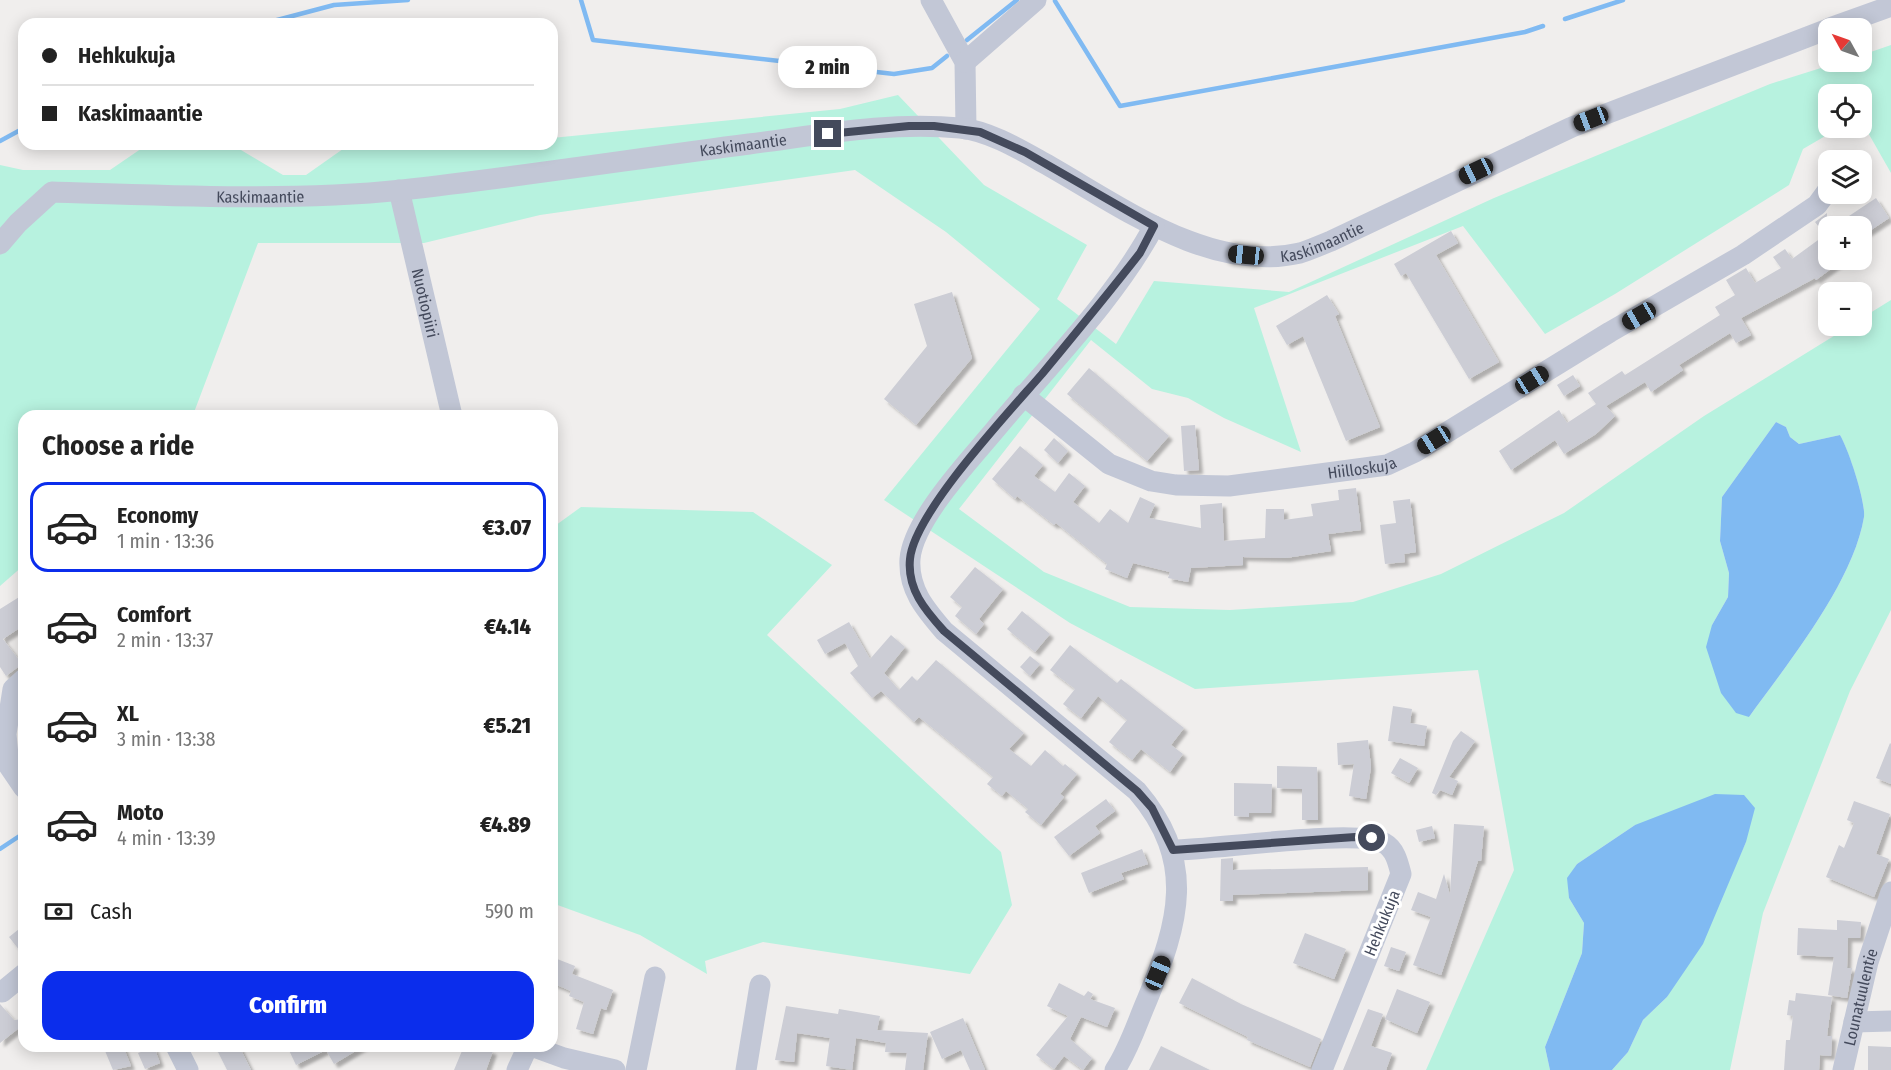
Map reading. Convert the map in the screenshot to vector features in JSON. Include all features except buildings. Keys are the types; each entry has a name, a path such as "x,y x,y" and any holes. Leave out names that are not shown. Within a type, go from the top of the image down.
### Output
{"street":[{"path":"931,0 965,62 966,129"},
{"path":"965,62 1036,0"},
{"name":"Kaskimaantie","path":"1859,18 1891,6"},
{"name":"Kaskimaantie","path":"0,244 18,223 52,192 274,195 399,190 850,131 926,126 980,132 1025,152 1154,226 1194,244 1229,253 1263,257 1299,253 1331,241 1572,126 1818,33"},
{"name":"Nuotiopiiri","path":"399,190 451,410"},
{"name":"Hiilloskuja","path":"1023,395 1109,464 1151,481 1176,485 1229,486 1387,465 1415,452 1610,332 1743,255 1818,204"},
{"path":"1115,1070 1133,1033 1172,933 1176,907 1173,850 1152,808 1137,791 944,631 925,609 913,588 910,558 915,537 925,519 961,470 1140,253 1154,226"},
{"path":"18,684 13,689 6,734 9,766 18,779"},
{"name":"Hehkukuja","path":"1173,850 1355,837 1385,843 1397,857 1401,874 1322,1070"},
{"name":"Lounatuulentie","path":"1843,1070 1868,962 1891,892"},
{"path":"636,1070 655,977"},
{"path":"2,992 18,979"},
{"path":"746,1070 760,985"},
{"path":"1854,1022 1891,1022"},
{"path":"179,1052 188,1070"},
{"path":"518,1070 527,1052"},
{"path":"547,1052 615,1070"}],"green space":[{"path":"1891,45 1891,173 1871,138 1872,84 1818,84 1818,138 1822,138 1803,149 1789,185 1615,294 1545,334 1463,226 1254,308 1301,452 1224,418 1188,398 1152,389 1091,340 959,509 1044,572 1130,607 1230,610 1353,602 1441,574 1564,513 1704,416 1834,336 1872,336 1872,312 1891,300 1891,610 1850,691 1763,913 1730,1070 1612,1070 1628,1052 1643,1020 1667,997 1725,888 1746,842 1635,825 1577,864 1568,878 1569,898 1584,923 1582,953 1545,1047 1550,1070 1426,1070 1514,870 1478,670 1195,689 1070,623 884,500 1040,309 946,232 855,170 540,215 424,243 258,243 195,410 18,410 18,570 0,586 0,165 23,170 110,170 139,150 241,150 283,175 306,175 341,150 558,150 558,137 840,109 898,95 984,185 1087,245 1057,299 1116,344 1154,281 1289,292 1494,198 1770,84 1818,69 1818,72 1872,72 1872,52","holes":["1776,422 1786,427 1790,437 1799,444 1840,435 1856,476 1864,517 1858,542 1833,595 1800,647 1749,717 1712,625 1728,597 1729,573 1720,541 1722,497"]},
{"path":"581,507 753,512 832,565 767,635 1001,852 1012,905 970,974 763,942 705,961 707,974 640,935 558,905 558,524"}],"water":[{"path":"1776,422 1786,427 1790,437 1799,444 1840,435 1856,475 1864,517 1858,542 1833,595 1800,647 1749,717 1736,713 1721,693 1706,647 1712,625 1728,597 1729,573 1720,541 1722,497"},
{"path":"1715,794 1744,795 1755,808 1746,842 1703,944 1667,997 1643,1020 1628,1052 1612,1070 1550,1070 1545,1047 1582,953 1584,923 1569,898 1567,878 1577,864 1635,825"}],"waterway":[{"path":"285,18 334,5 408,0"},
{"path":"581,0 593,40 894,74 932,68 947,56"},
{"path":"967,40 1017,0"},
{"path":"1565,19 1623,0"},
{"path":"1055,1 1120,106 1525,32 1543,26"},
{"path":"0,141 18,131"},
{"path":"0,849 18,837"}],"route":[{"path":"828,134 909,126 934,126 980,132 1025,152 1154,226 1140,253 961,470 925,519 915,537 910,558 910,574 913,588 925,609 944,631 1137,791 1152,808 1173,850 1355,837 1372,838"}]}
